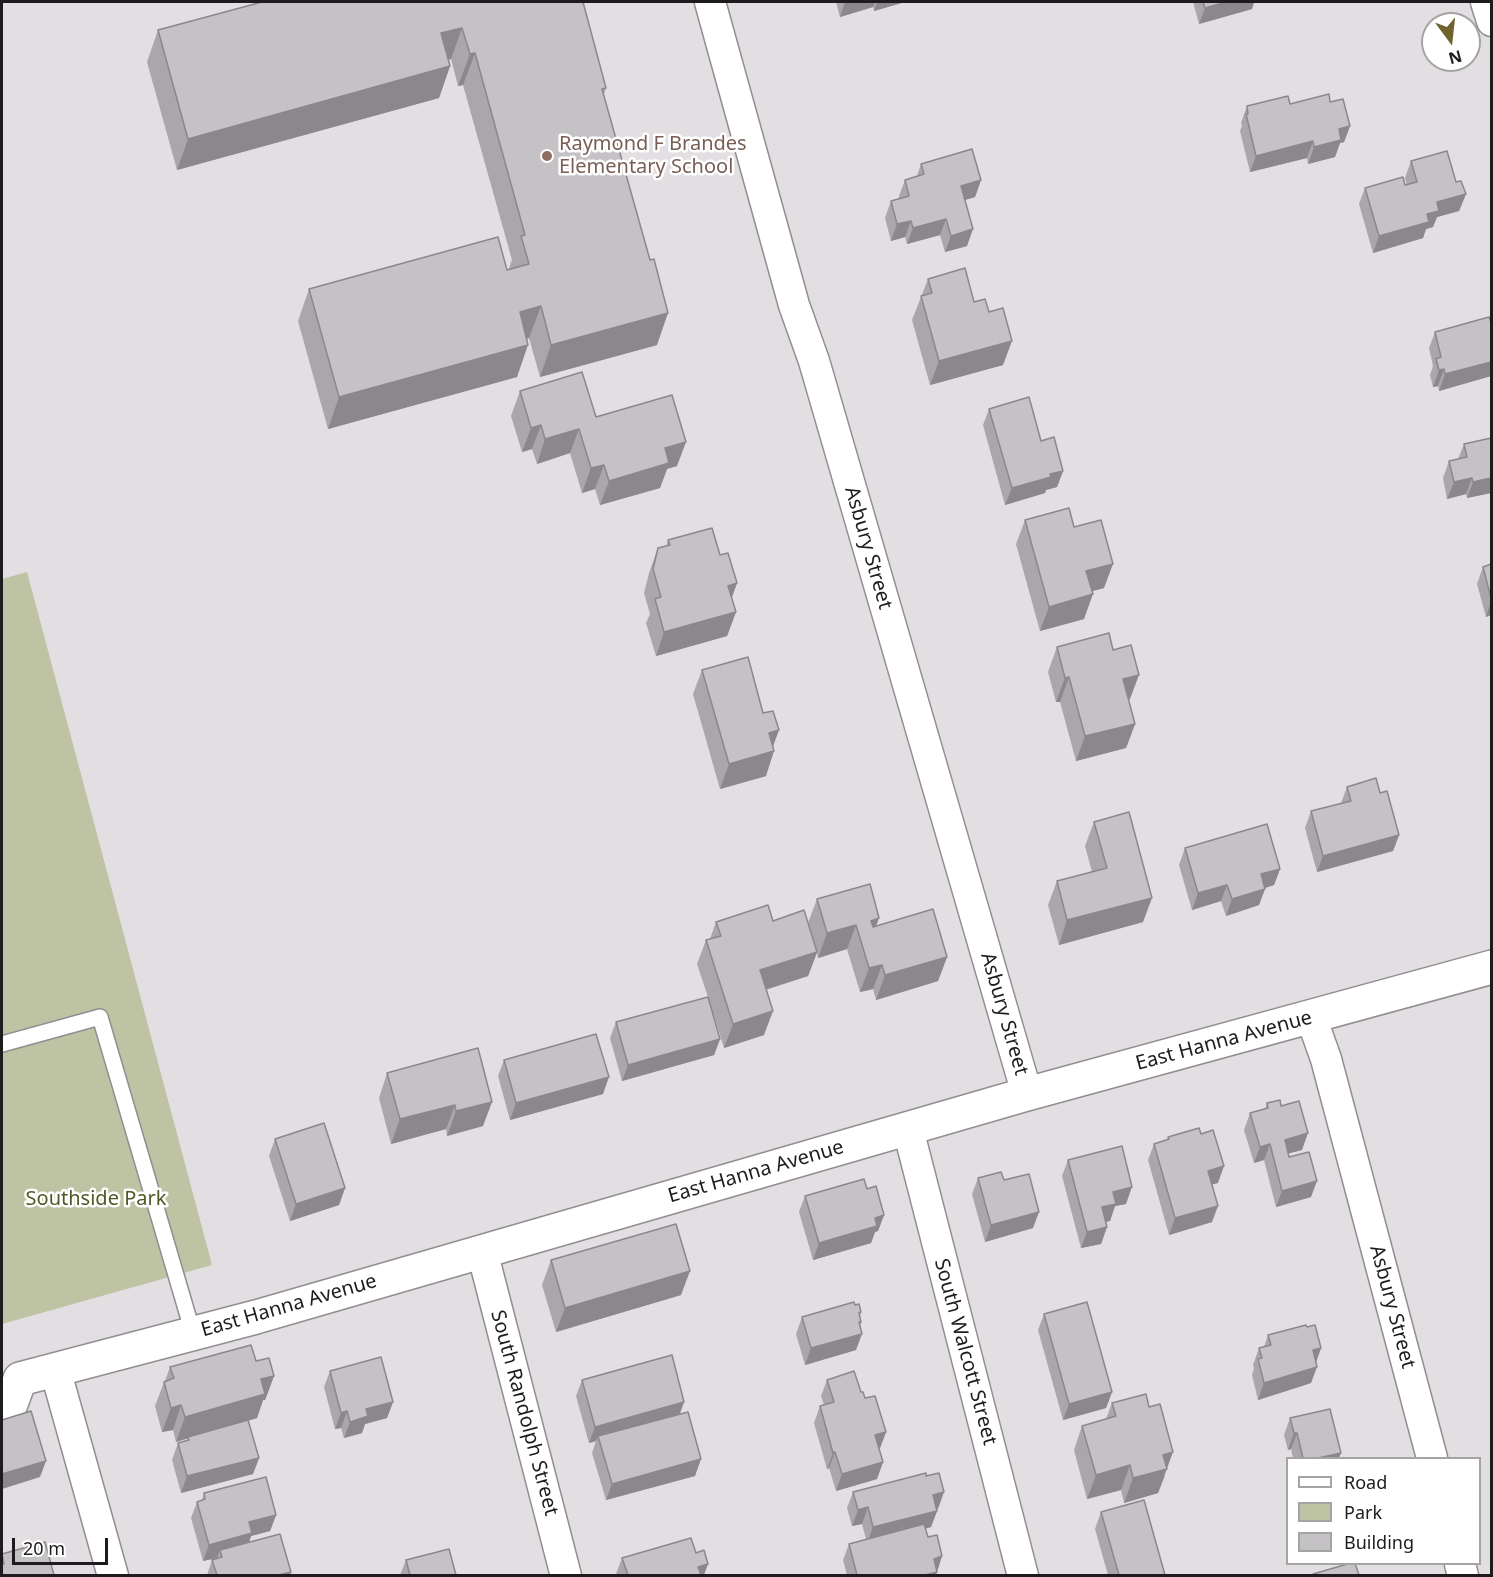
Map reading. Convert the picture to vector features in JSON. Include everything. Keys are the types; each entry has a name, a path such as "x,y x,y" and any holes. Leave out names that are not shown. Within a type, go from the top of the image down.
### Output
{"main road":[{"name":"East Hanna Avenue","path":"2,1407 11,1404 11,1371 55,1369 268,1314 1027,1094 1491,967"}],"street":[{"name":"Asbury Street","path":"710,2 794,305 814,361 1027,1094"},
{"path":"1486,2 1491,21"},
{"name":"Asbury Street","path":"1311,1017 1326,1059 1432,1457"},
{"name":"South Walcott Street","path":"908,1129 1023,1575"},
{"name":"South Randolph Street","path":"482,1251 566,1575"},
{"path":"55,1369 113,1575"}],"lane":[{"path":"2,1044 100,1017 193,1333"}],"green space":[{"name":"Southside Park","path":"27,572 212,1265 2,1324 2,579"}],"building":[{"path":"262,2 583,2 606,88 602,89 650,260 654,259 668,313 551,345 541,306 520,312 528,345 339,397 309,289 498,237 507,270 529,264 521,236 525,235 475,53 470,54 462,28 441,33 450,66 188,139 158,30"},
{"path":"1203,2 1226,2 1205,8"},
{"path":"1329,94 1330,102 1343,99 1350,126 1339,129 1341,140 1314,147 1313,141 1256,156 1246,114 1248,114 1247,106 1288,96 1290,104"},
{"path":"972,149 981,180 961,186 973,229 951,236 946,219 913,228 911,221 897,224 891,201 909,196 905,180 924,174 921,164"},
{"path":"1447,151 1456,182 1461,181 1466,194 1437,202 1439,211 1427,214 1429,222 1379,236 1365,188 1403,177 1405,185 1417,182 1411,161"},
{"path":"965,268 974,302 985,299 989,312 1003,308 1012,341 939,361 921,296 932,293 928,279"},
{"path":"1489,317 1491,320 1491,362 1445,374 1444,369 1439,370 1436,359 1441,357 1435,332"},
{"path":"582,372 596,417 672,395 686,442 665,448 669,463 609,481 604,465 591,468 579,429 545,439 541,425 531,428 520,391"},
{"path":"1029,397 1041,441 1054,437 1063,471 1050,474 1051,477 1012,488 989,409"},
{"path":"1491,438 1491,478 1473,482 1472,478 1454,482 1449,461 1467,457 1464,444"},
{"path":"1069,508 1074,527 1101,520 1113,564 1086,571 1093,594 1049,607 1025,520"},
{"path":"712,528 720,555 728,553 737,583 728,586 736,612 664,632 655,599 661,597 653,569 658,548 670,545 668,540"},
{"path":"1491,564 1491,598 1483,567"},
{"path":"1109,633 1113,650 1131,645 1139,675 1123,679 1135,724 1085,736 1069,677 1065,678 1057,647"},
{"path":"748,657 763,713 773,711 779,730 769,733 774,751 729,764 702,670"},
{"path":"1376,778 1380,793 1387,791 1399,835 1323,856 1311,811 1351,801 1347,787"},
{"path":"1129,812 1152,898 1067,920 1057,881 1107,868 1094,822"},
{"path":"1267,824 1280,869 1261,874 1265,889 1232,899 1227,885 1198,893 1185,848"},
{"path":"870,884 879,918 871,921 873,927 933,909 947,957 885,975 882,965 869,968 856,925 827,933 817,899"},
{"path":"768,905 773,921 804,910 817,952 760,970 773,1011 733,1024 706,940 721,936 716,922"},
{"path":"708,997 720,1039 628,1065 616,1022"},
{"path":"596,1034 609,1077 516,1103 504,1060"},
{"path":"478,1048 492,1102 456,1111 455,1105 400,1119 387,1073"},
{"path":"1280,1100 1281,1106 1299,1101 1308,1133 1285,1140 1289,1157 1309,1152 1317,1181 1282,1191 1270,1144 1260,1147 1250,1113 1268,1108 1267,1103"},
{"path":"324,1123 345,1188 296,1204 275,1139"},
{"path":"1199,1128 1201,1134 1213,1130 1224,1166 1208,1171 1218,1206 1175,1218 1154,1144 1169,1139 1168,1137"},
{"path":"1122,1146 1132,1187 1113,1192 1116,1204 1102,1207 1107,1227 1087,1232 1068,1160"},
{"path":"1001,1172 1004,1180 1029,1174 1039,1212 991,1225 978,1178"},
{"path":"864,1179 867,1189 876,1186 884,1215 875,1218 877,1226 819,1243 805,1196"},
{"path":"676,1224 690,1271 565,1308 551,1260"},
{"path":"854,1302 855,1305 859,1304 861,1312 859,1313 861,1322 859,1322 862,1334 811,1348 802,1317"},
{"path":"1087,1302 1112,1392 1069,1404 1044,1314"},
{"path":"1306,1325 1307,1327 1315,1325 1321,1348 1313,1350 1317,1367 1264,1383 1258,1359 1262,1358 1259,1348 1271,1345 1268,1335"},
{"path":"251,1345 256,1361 269,1358 274,1376 261,1379 265,1394 185,1417 181,1405 171,1408 164,1382 174,1378 170,1367"},
{"path":"672,1355 684,1402 595,1427 582,1380"},
{"path":"381,1357 393,1402 366,1409 368,1416 350,1422 347,1411 341,1413 330,1371"},
{"path":"854,1371 865,1398 875,1396 886,1432 875,1435 883,1462 842,1474 835,1452 833,1453 820,1406 834,1402 827,1380"},
{"path":"1146,1394 1149,1407 1160,1404 1173,1452 1163,1455 1167,1469 1133,1478 1130,1465 1096,1475 1082,1426 1116,1416 1112,1403"},
{"path":"1330,1409 1341,1453 1323,1457 1303,1457 1297,1433 1294,1433 1290,1418"},
{"path":"31,1411 46,1461 2,1474 2,1420"},
{"path":"688,1412 701,1459 612,1484 598,1436"},
{"path":"248,1420 259,1458 187,1476 178,1443 189,1440 188,1437"},
{"path":"926,1473 926,1476 939,1473 944,1492 933,1495 937,1511 873,1527 868,1507 858,1510 853,1492"},
{"path":"266,1477 276,1515 249,1522 252,1533 209,1545 197,1502 205,1499 204,1493"},
{"path":"1144,1500 1165,1575 1119,1575 1101,1512"},
{"path":"924,1524 928,1537 937,1535 942,1556 934,1559 937,1572 925,1575 857,1575 849,1544"},
{"path":"280,1534 291,1572 279,1575 217,1575 212,1560 222,1557 220,1550"},
{"path":"691,1538 696,1553 704,1550 708,1564 698,1567 701,1575 628,1575 622,1558"},
{"path":"45,1542 54,1575 2,1575 2,1564 4,1564 2,1554"},
{"path":"449,1549 456,1575 410,1575 406,1560"},
{"path":"1344,1565 1356,1565 1359,1575 1314,1575"}],"place":[{"name":"Raymond F Brandes Elementary School","path":"547,156"}]}
